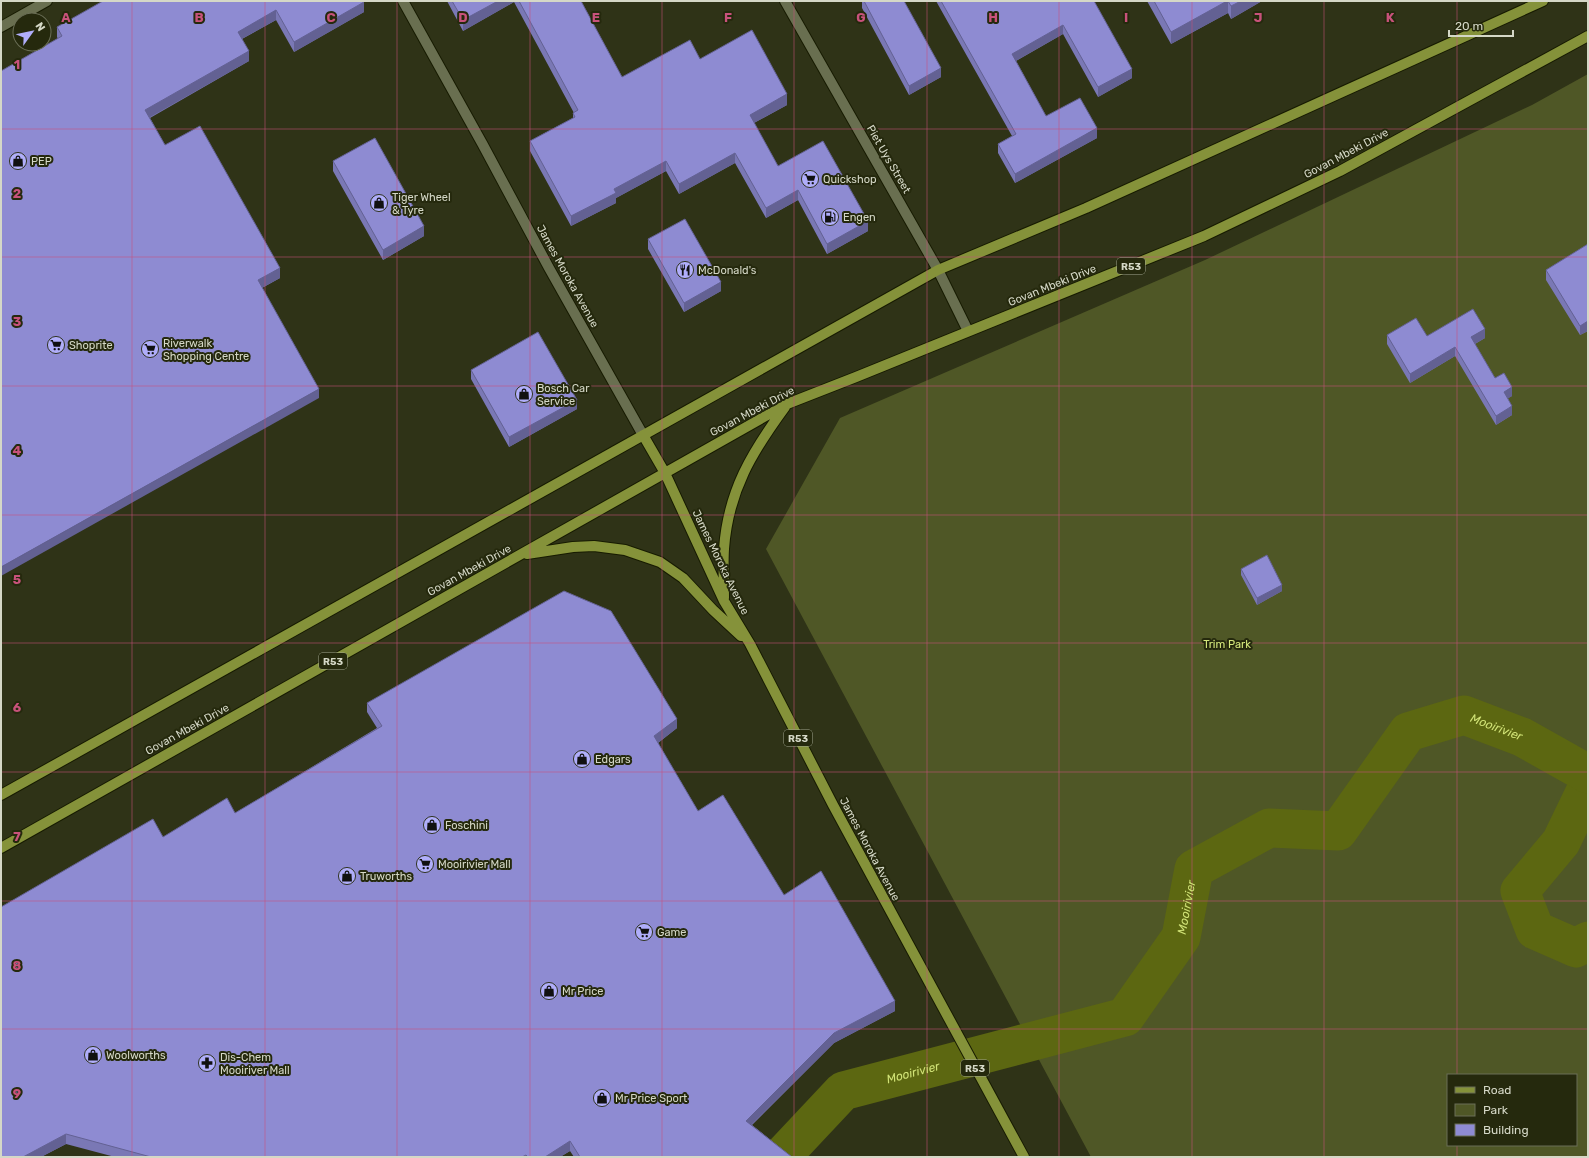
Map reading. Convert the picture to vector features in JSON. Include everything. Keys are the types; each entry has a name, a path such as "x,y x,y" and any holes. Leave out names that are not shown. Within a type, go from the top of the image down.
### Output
{"main road":[{"path":"1,795 938,270 1086,208 1543,1"},
{"name":"Govan Mbeki Drive","path":"1,848 787,404 1094,282 1257,212 1340,171 1588,36"},
{"path":"724,601 724,548 727,525 734,496 747,464 761,439 787,404"},
{"name":"James Moroka Avenue","path":"643,435 665,473 724,601 750,644 832,805 1024,1157"},
{"path":"521,554 573,547 594,546 625,550 660,562 683,578 713,610 750,644"}],"street":[{"path":"1,27 47,1"},
{"name":"James Moroka Avenue","path":"403,1 509,192 549,268 643,435"},
{"name":"Piet Uys Street","path":"785,1 938,270 968,331"}],"green space":[{"name":"Trim Park","path":"1588,74 1588,1157 1091,1157 766,549 840,418 1205,260 1532,105"}],"building":[{"name":"Riverwalk Shopping Centre","path":"103,1 364,1 294,42 276,10 238,32 249,51 145,110 165,145 200,126 280,268 258,280 319,389 1,567 1,71 34,52 52,52 52,42 62,36 57,27"},
{"path":"452,1 498,1 463,20"},
{"path":"519,1 581,1 622,77 690,40 700,59 752,30 787,94 750,115 778,166 823,141 868,221 827,244 798,190 766,208 735,153 679,184 666,161 614,189 616,193 571,216 530,141 575,117 573,113 578,110"},
{"path":"864,1 904,1 941,68 909,86"},
{"path":"941,1 1094,1 1132,69 1098,87 1063,25 1012,54 1046,116 1080,98 1097,128 1015,174 998,144 1016,134"},
{"path":"1154,1 1227,1 1171,32"},
{"path":"1228,1 1241,1 1231,6"},
{"name":"Tiger Wheel & Tyre","path":"375,138 424,226 383,250 333,161"},
{"name":"McDonald's","path":"685,219 721,282 684,303 648,239"},
{"path":"1588,244 1588,321 1580,326 1546,270"},
{"path":"1473,309 1485,329 1471,337 1495,378 1504,373 1512,387 1504,392 1512,406 1496,416 1455,347 1410,374 1387,335 1416,318 1427,336"},
{"name":"Bosch Car Service","path":"538,332 577,400 509,437 471,370"},
{"path":"1267,555 1282,585 1257,598 1241,569"},
{"name":"Mooirivier Mall","path":"564,591 611,611 677,719 654,736 698,811 723,795 784,895 821,871 895,1001 834,1033 746,1121 792,1157 580,1157 570,1141 545,1157 528,1157 526,1155 522,1157 151,1157 66,1134 23,1157 1,1157 1,907 153,819 163,837 227,798 235,813 382,726 367,703"}],"waterway":[{"name":"Mooirivier","path":"781,1157 843,1091 1125,1017 1181,937 1194,869 1269,828 1338,831 1408,732 1464,715 1522,737 1588,774"},
{"name":"Mooirivier","path":"1588,786 1561,842 1520,891 1535,930 1576,948 1588,941"}],"place":[{"name":"PEP","path":"18,161"},
{"name":"Quickshop","path":"810,179"},
{"name":"Tiger Wheel & Tyre","path":"379,203"},
{"name":"Engen","path":"830,217"},
{"name":"McDonald's","path":"685,270"},
{"name":"Shoprite","path":"56,345"},
{"name":"Riverwalk Shopping Centre","path":"150,349"},
{"name":"Bosch Car Service","path":"524,394"},
{"name":"Edgars","path":"582,759"},
{"name":"Foschini","path":"432,825"},
{"name":"Mooirivier Mall","path":"425,864"},
{"name":"Truworths","path":"347,876"},
{"name":"Game","path":"644,932"},
{"name":"Mr Price","path":"549,991"},
{"name":"Woolworths","path":"93,1055"},
{"name":"Dis-Chem Mooiriver Mall","path":"207,1063"},
{"name":"Mr Price Sport","path":"602,1098"}]}
